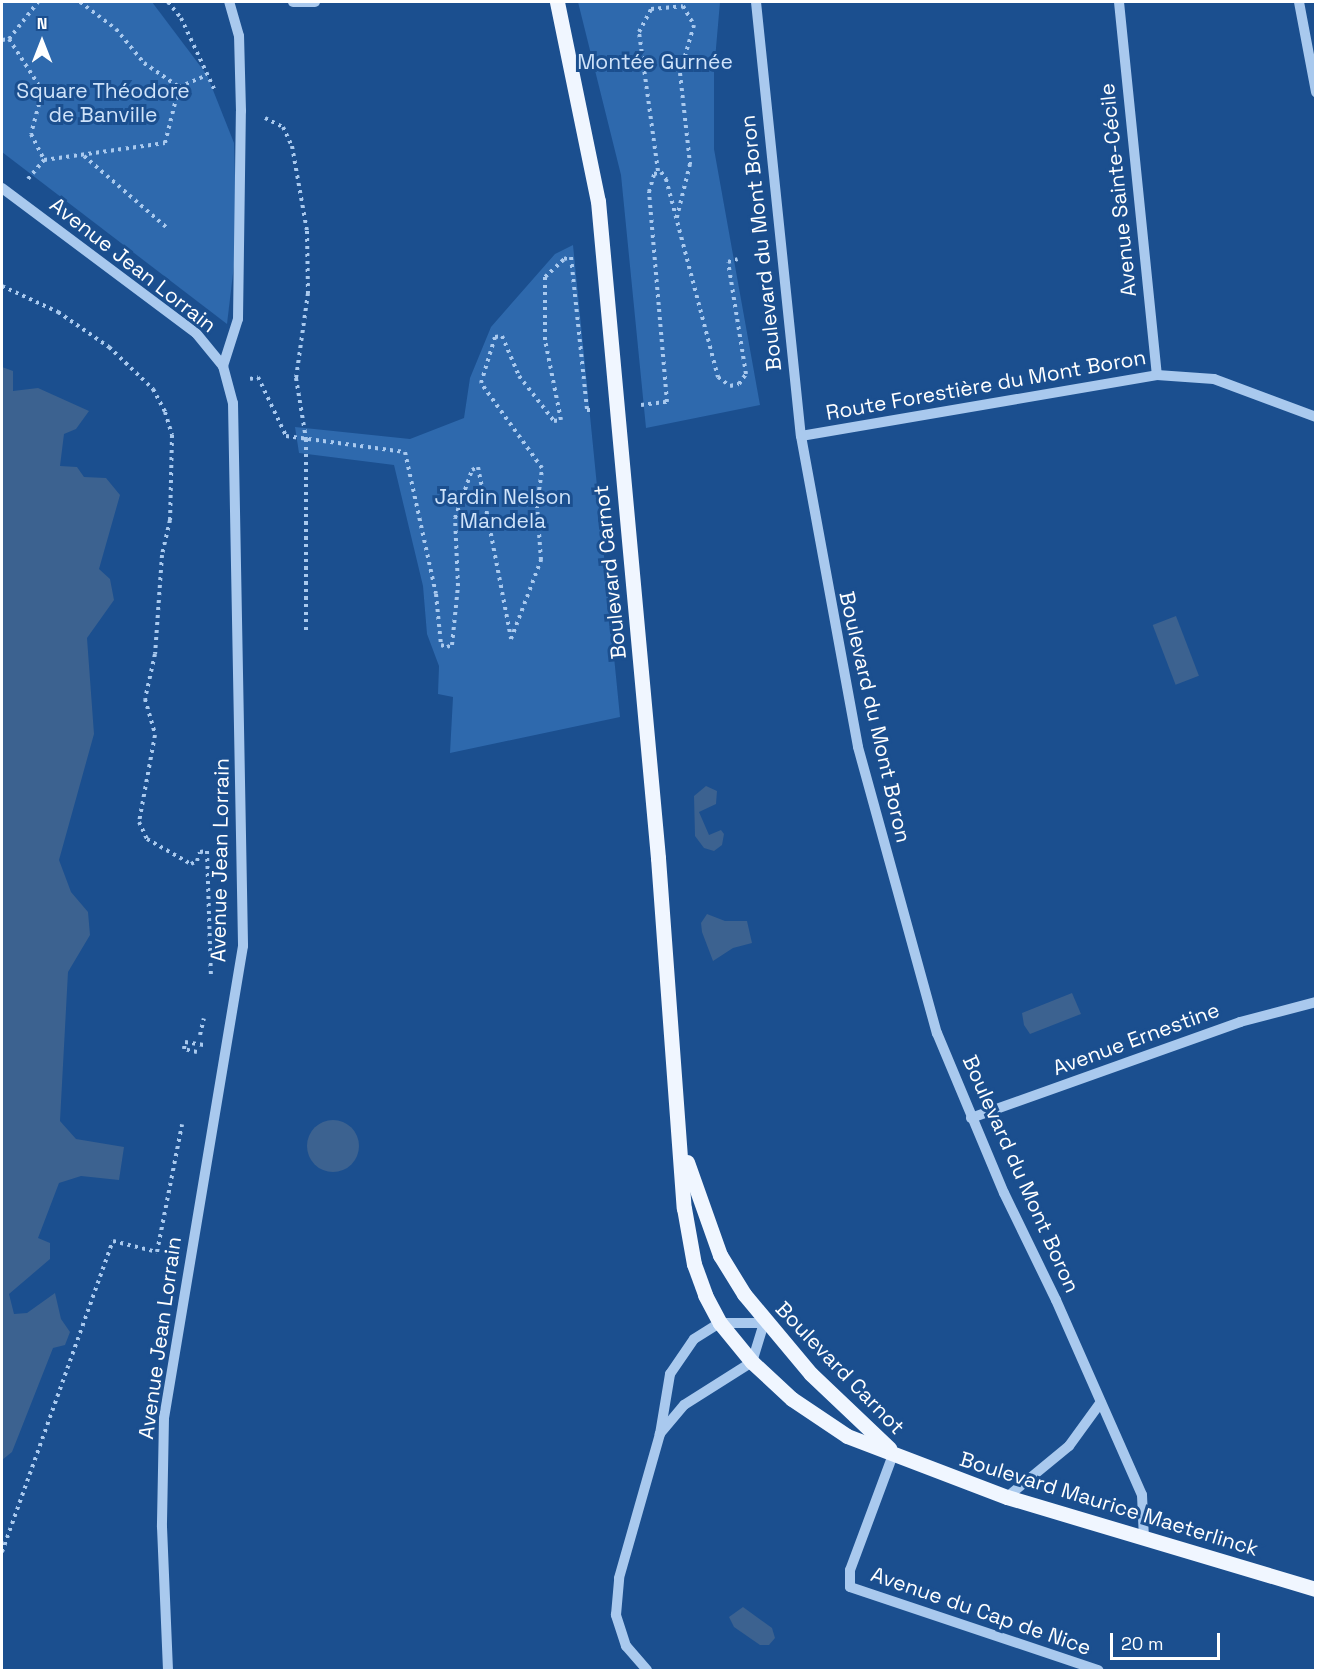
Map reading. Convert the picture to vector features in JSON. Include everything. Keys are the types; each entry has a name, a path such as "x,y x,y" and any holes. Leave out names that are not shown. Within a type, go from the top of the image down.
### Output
{"main road":[{"name":"Boulevard Carnot","path":"557,2 597,201 658,858 684,1208 694,1264 720,1323 752,1362 792,1399 847,1436 894,1452"},
{"name":"Boulevard Carnot","path":"680,1142 720,1255 764,1323 894,1452"},
{"name":"Boulevard Maurice Maeterlinck","path":"894,1452 937,1473 1007,1497 1316,1589"}],"street":[{"path":"223,366 238,319 241,111 239,36 229,2"},
{"path":"293,2 315,2"},
{"name":"Boulevard du Mont Boron","path":"756,2 801,436 858,747 937,1033 971,1118 1142,1496 1144,1539"},
{"name":"Avenue Sainte-Cécile","path":"1119,2 1156,375"},
{"path":"1299,2 1316,92"},
{"name":"Avenue Jean Lorrain","path":"2,188 196,333 223,366 230,383 237,493 243,946 164,1418 162,1527 168,1671"},
{"name":"Route Forestière du Mont Boron","path":"801,436 1156,375 1214,379 1316,417"},
{"name":"Avenue Ernestine","path":"971,1118 1240,1022 1316,1002"},
{"path":"647,1671 626,1646 616,1615 619,1578 660,1434 670,1374 682,1351 720,1323 764,1323 752,1362 684,1406 660,1434"},
{"path":"1007,1497 1069,1446 1101,1402"},
{"name":"Avenue du Cap de Nice","path":"894,1452 850,1570 850,1587 1098,1671"}],"path":[{"path":"2,40 9,39 38,2"},
{"path":"80,2 116,29 144,63 179,87"},
{"path":"168,2 181,18 218,96 241,111 283,127 297,164 309,262 296,378 306,439 306,634"},
{"path":"676,222 690,164 680,73 694,25 683,6 651,9 639,32 658,171 666,179 676,222 718,377 730,386 739,384 746,374 728,262 738,259"},
{"path":"9,39 38,84 39,104 31,134 44,160"},
{"path":"179,87 207,75"},
{"path":"13,197 44,160 83,156 100,149 165,142 179,87"},
{"path":"83,156 167,228"},
{"path":"230,383 258,377 286,436 405,452 436,594 441,645 447,647 452,645 458,586 455,518 472,470 478,467 512,639 541,560 537,505 542,468 481,383 495,337 502,336 519,376 554,421 561,420 564,416 545,340 544,277 564,259 571,257 587,410 667,402 649,192 650,177 658,171"},
{"path":"2,286 58,312 109,347 153,389 165,412 172,435 170,520 162,555 155,654 145,699 155,735 140,822 147,839 191,864 197,861 200,852 207,851 210,985"},
{"path":"200,1035 204,1015"},
{"path":"2,1552 113,1241 157,1252 182,1124"}],"green space":[{"name":"Square Théodore de Banville","path":"2,2 152,2 207,75 234,143 237,240 227,324 2,152"},
{"name":"Montée Gurnée","path":"578,2 720,2 714,71 714,149 760,405 646,428 621,175"},
{"name":"Jardin Nelson Mandela","path":"573,245 620,717 450,753 453,697 438,694 439,666 427,634 423,586 394,465 299,453 295,427 410,439 464,418 470,378 491,327 555,254"}],"shaded area":[{"path":"2,367 13,371 13,391 38,388 89,411 76,429 64,434 60,466 77,467 84,477 106,478 120,495 99,569 110,579 114,600 87,638 94,734 59,860 71,892 88,912 90,935 68,972 60,1121 76,1139 124,1147 119,1180 81,1176 59,1183 38,1238 50,1243 50,1259 9,1294 14,1314 27,1313 55,1293 61,1319 70,1332 65,1345 53,1348 12,1452 2,1460"},
{"path":"1176,616 1199,676 1176,685 1153,625"},
{"path":"706,786 717,791 716,804 699,812 709,835 721,830 724,834 722,845 714,851 704,848 695,836 694,796"},
{"path":"707,914 725,921 747,921 752,943 733,948 713,961 702,932 701,923"},
{"path":"1072,993 1081,1014 1030,1034 1024,1025 1022,1013"},
{"path":"333,1120 343,1122 351,1128 357,1136 359,1146 357,1156 351,1164 343,1170 333,1172 323,1170 315,1164 309,1156 307,1146 309,1136 315,1128 323,1122"},
{"path":"743,1607 772,1628 775,1638 769,1645 760,1645 734,1627 729,1617"}]}
